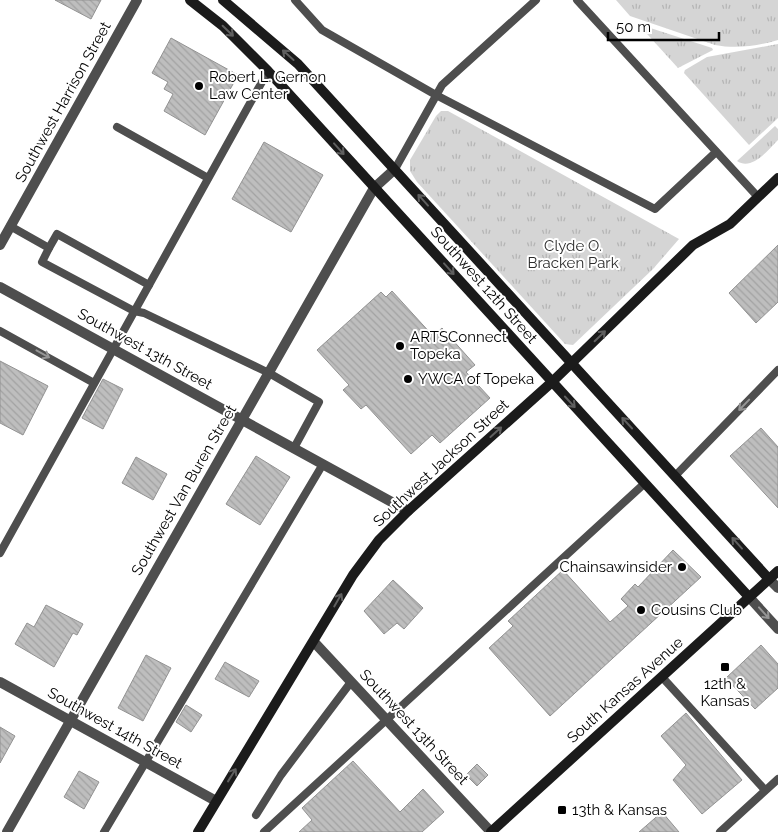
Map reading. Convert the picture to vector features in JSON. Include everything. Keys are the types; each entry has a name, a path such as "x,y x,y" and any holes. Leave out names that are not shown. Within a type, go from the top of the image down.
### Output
{"main road":[{"name":"Southwest 12th Street","path":"190,0 223,26 268,71 749,597"},
{"name":"Southwest 12th Street","path":"223,0 298,64 769,579"},
{"name":"Southwest Jackson Street","path":"198,832 353,575 379,540 408,511 552,382 693,245 730,224 778,178"},
{"name":"South Kansas Avenue","path":"491,832 778,571"}],"street":[{"name":"Southwest Harrison Street","path":"0,245 137,0"},
{"name":"Southwest Van Buren Street","path":"7,832 374,188 395,169"},
{"name":"Southwest 13th Street","path":"0,287 408,511"},
{"path":"769,579 778,588"},
{"path":"749,597 778,628"},
{"name":"Southwest 13th Street","path":"314,642 491,832"},
{"name":"Southwest 14th Street","path":"0,682 216,801"}],"lane":[{"path":"295,0 322,30 436,95 655,209 716,152"},
{"path":"395,169 442,85 536,0"},
{"path":"576,0 758,197"},
{"path":"0,553 268,71"},
{"path":"117,127 208,178"},
{"path":"10,226 49,248"},
{"path":"149,285 57,234 42,262 134,311 144,313 268,373 319,402 294,448"},
{"path":"0,331 94,383"},
{"path":"675,476 778,370"},
{"path":"104,832 323,464"},
{"path":"264,832 645,483"},
{"path":"662,677 765,790"},
{"path":"256,815 281,775 351,682"},
{"path":"720,832 778,779"}],"green space":[{"path":"616,0 778,0 778,40 746,46 715,45 630,16"},
{"path":"638,24 712,48 713,50 678,68"},
{"path":"778,44 778,118 749,145 684,73 685,70 707,57"},
{"name":"Clyde O. Bracken Park","path":"441,111 448,111 679,239 653,269 573,345 565,344 417,182 410,171 410,160 436,116"},
{"path":"775,126 778,129 778,140 765,154 748,163 737,161"}],"building":[{"path":"55,0 101,0 91,19"},
{"name":"Robert L. Gernon Law Center","path":"171,38 238,75 205,135 164,111 173,94 164,89 168,82 152,73"},
{"path":"264,142 323,175 291,232 232,199"},
{"path":"778,245 778,302 756,323 729,293"},
{"name":"YWCA of Topeka","path":"392,291 433,336 442,328 475,365 466,372 490,398 440,443 432,435 411,454 366,405 361,409 343,390 349,385 317,350 381,292 386,297"},
{"path":"0,361 48,386 23,435 0,423"},
{"path":"103,379 123,389 103,429 82,418"},
{"path":"761,428 778,447 778,508 730,456"},
{"path":"256,456 290,477 260,525 226,504"},
{"path":"136,457 167,474 153,500 122,483"},
{"path":"673,550 701,577 550,716 489,648 513,626 508,621 563,570 610,622 628,606 621,599 635,584 638,587"},
{"path":"393,580 423,608 404,629 397,623 384,634 364,611"},
{"path":"46,605 83,624 77,635 73,633 54,667 15,644 27,623 34,627"},
{"path":"761,645 778,664 778,688 755,709 726,678"},
{"path":"146,655 171,668 143,721 118,708"},
{"path":"225,662 259,681 249,697 215,679"},
{"path":"186,705 202,715 191,732 176,722"},
{"path":"686,713 742,780 702,814 673,780 686,765 661,736"},
{"path":"0,727 15,736 0,763"},
{"path":"353,761 400,812 423,789 444,812 422,832 299,832 312,820 302,808"},
{"path":"477,764 488,775 477,786 466,775"},
{"path":"79,771 99,782 84,809 64,797"},
{"path":"662,812 679,832 639,832"}],"place":[{"name":"Robert L. Gernon Law Center","path":"199,86"},
{"name":"ARTSConnect Topeka","path":"400,346"},
{"name":"YWCA of Topeka","path":"408,379"},
{"name":"Chainsawinsider","path":"682,567"},
{"name":"Cousins Club","path":"641,610"},
{"name":"12th & Kansas","path":"725,667"},
{"name":"13th & Kansas","path":"562,810"}]}
